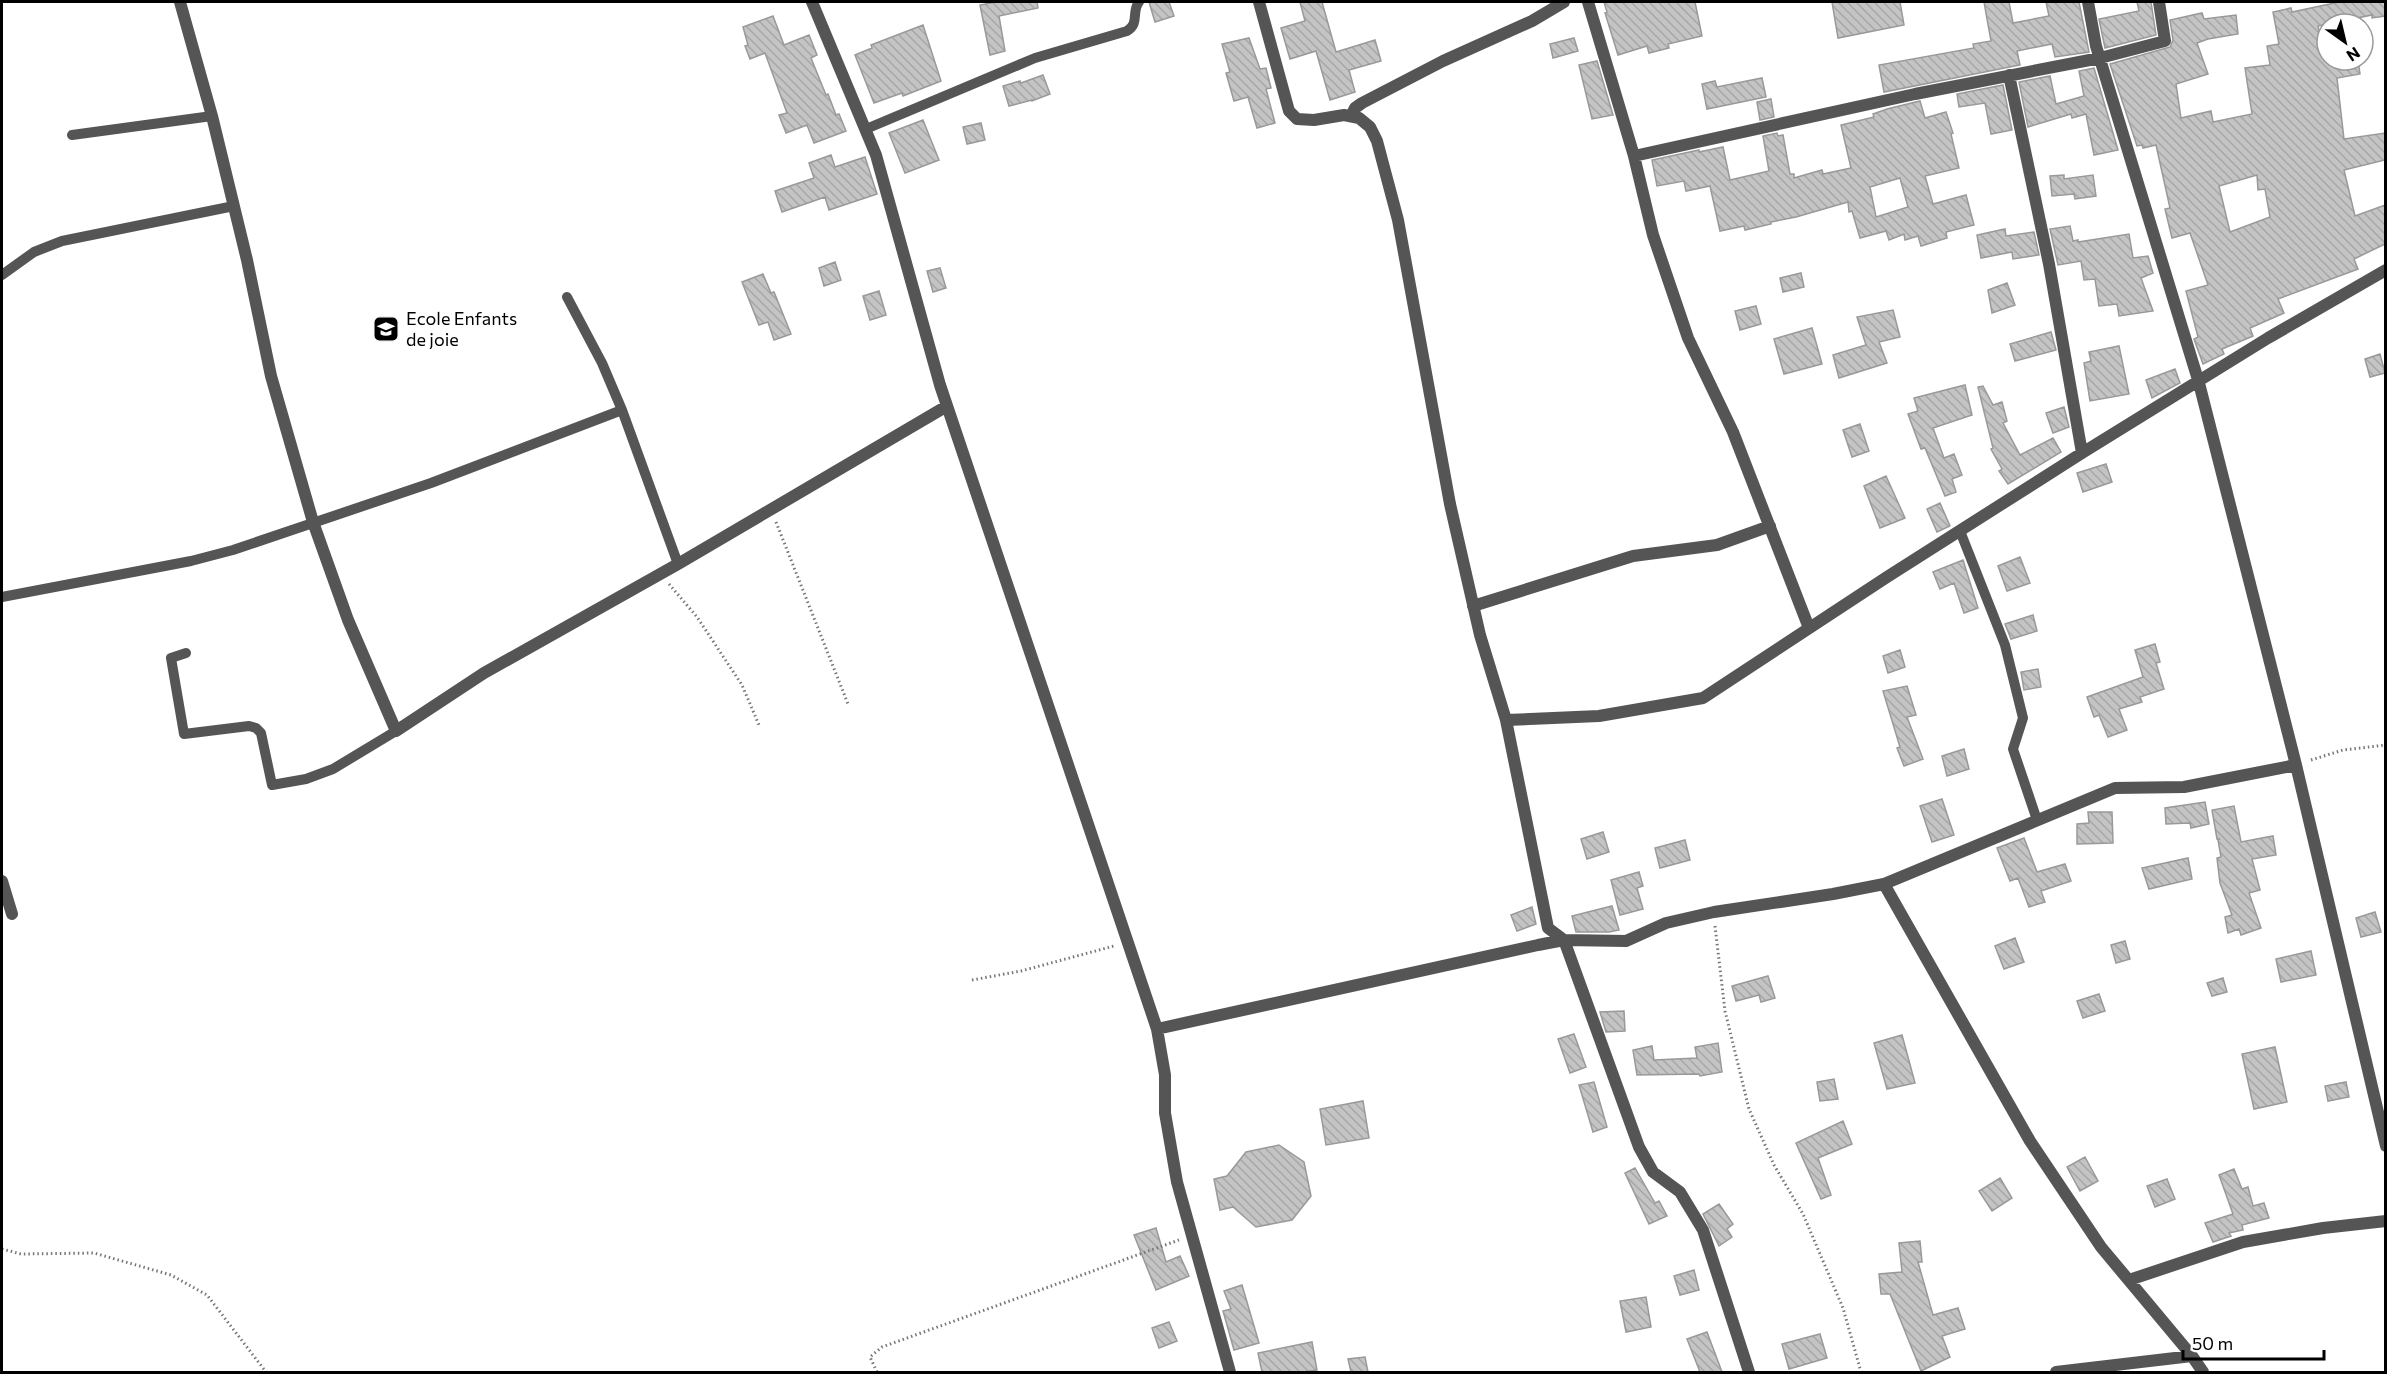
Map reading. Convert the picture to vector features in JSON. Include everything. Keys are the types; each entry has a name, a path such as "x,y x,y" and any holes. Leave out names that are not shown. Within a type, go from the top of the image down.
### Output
{"street":[{"path":"180,2 212,116 271,376 313,522 348,621 396,731 484,673 678,564 947,405"},
{"path":"812,2 876,155 896,218 947,405 1157,1029 1165,1075 1165,1113 1177,1182 1230,1372"},
{"path":"1259,2 1289,111 1297,119 1314,120 1344,115 1359,118 1370,128 1377,141 1398,220 1450,504 1480,635 1506,720 1548,928 1564,940 1639,1147 1653,1172 1680,1192 1703,1230 1749,1372"},
{"path":"1351,116 1355,108 1362,103 1443,61 1532,21 1564,2"},
{"path":"1588,2 1634,156 1653,235 1689,338 1733,432 1809,628"},
{"path":"2088,2 2100,58 2199,383 2296,765 2385,1146"},
{"path":"1634,156 1915,94 2100,58 2165,41 2159,2"},
{"path":"2009,75 2049,264 2082,453"},
{"path":"1506,720 1599,716 1703,698 2082,453 2199,383 2268,338 2385,270"},
{"path":"1473,606 1633,556 1717,545 1770,526"},
{"path":"1157,1029 1564,940 1626,941 1665,923 1714,912 1884,884 2115,788 2184,787 2296,765"},
{"path":"2,881 12,914"},
{"path":"1884,884 2030,1141 2102,1247 2203,1372"},
{"path":"2129,1280 2243,1242 2324,1228 2385,1221"},
{"path":"2056,1372 2192,1356"}],"lane":[{"path":"866,129 1035,58 1127,31 1136,21 1136,5 1139,2"},
{"path":"72,135 212,116"},
{"path":"2,275 34,252 62,241 234,207"},
{"path":"567,297 602,363 622,410 678,564"},
{"path":"2,597 191,561 233,550 431,483 622,410"},
{"path":"1960,531 2005,645 2023,718 2013,749 2037,820"},
{"path":"186,653 171,658 184,734 249,726 256,728 261,733 272,785 306,779 333,769 396,731"}],"path":[{"path":"770,509 786,541 848,704"},
{"path":"660,574 697,617 742,685 759,725"},
{"path":"2296,765 2343,750 2385,745"},
{"path":"1714,912 1725,1011 1749,1109 1774,1165 1803,1214 1843,1308 1861,1372"},
{"path":"972,980 1021,971 1127,942"},
{"path":"877,1372 870,1357 882,1347 1192,1235"},
{"path":"2,1249 21,1254 94,1253 171,1275 207,1295 266,1372"}],"building":[{"path":"996,2 1037,2 1038,8 999,16 1005,51 990,55 980,5"},
{"path":"1149,2 1169,2 1174,16 1155,22"},
{"path":"1300,2 1322,2 1336,52 1375,40 1381,61 1349,70 1355,92 1330,100 1316,51 1290,59 1281,28 1305,21"},
{"path":"1604,2 1695,2 1702,36 1668,44 1669,48 1649,53 1647,46 1618,55 1605,13 1607,12"},
{"path":"1832,2 1900,2 1904,25 1838,38"},
{"path":"1984,2 2009,2 2013,23 2049,16 2046,2 2079,2 2089,52 2055,57 2052,44 2017,51 2020,65 1884,92 1879,65 1974,48 1973,44 1991,41"},
{"path":"2137,2 2151,2 2156,35 2105,48 2099,19 2139,11"},
{"path":"2339,2 2385,2 2385,16 2375,18 2375,12 2315,12 2315,72 2360,72 2360,74 2337,78 2344,139 2385,133 2385,160 2344,170 2355,216 2385,205 2385,244 2354,259 2358,269 2278,299 2284,313 2250,328 2253,336 2222,349 2224,354 2203,364 2194,339 2198,337 2186,291 2208,285 2190,233 2172,238 2165,209 2170,208 2156,145 2143,148 2142,145 2137,146 2110,64 2170,47 2173,40 2170,20 2202,13 2204,19 2236,15 2238,34 2197,43 2208,74 2176,84 2181,118 2211,111 2213,122 2252,114 2245,68 2270,65 2267,46 2279,44 2273,12 2291,8 2292,12","holes":["2257,175 2258,190 2265,189 2270,217 2230,232 2219,186"]},
{"path":"773,16 784,45 809,35 817,55 811,58 826,95 828,94 836,115 839,114 846,131 814,143 807,125 786,133 779,115 787,113 765,53 750,59 745,46 748,45 743,27"},
{"path":"923,25 941,81 903,96 902,93 874,103 855,55 872,48 871,45"},
{"path":"1249,38 1260,69 1266,68 1271,88 1266,89 1275,123 1257,128 1248,97 1234,101 1226,73 1230,72 1222,44"},
{"path":"1574,38 1578,51 1553,58 1550,44"},
{"path":"1597,61 1613,115 1592,119 1579,65"},
{"path":"2094,68 2118,150 2094,155 2086,114 2072,118 2071,114 2028,127 2019,82 2050,76 2056,104 2084,96 2079,71"},
{"path":"1043,75 1050,94 1009,106 1003,86 1020,81 1021,83"},
{"path":"1762,78 1766,97 1707,109 1702,84 1715,81 1717,87"},
{"path":"2003,85 2012,130 1991,134 1985,103 1959,107 1957,94"},
{"path":"1771,99 1774,117 1760,120 1757,102"},
{"path":"1920,101 1925,118 1946,112 1953,133 1951,134 1959,168 1925,176 1933,204 1966,195 1974,225 1946,232 1947,238 1921,246 1918,236 1905,240 1904,234 1889,240 1886,231 1860,238 1852,211 1849,212 1848,202 1745,230 1744,226 1720,231 1710,186 1686,191 1684,181 1657,186 1652,160 1699,150 1699,152 1723,147 1730,180 1769,171 1763,136 1777,133 1778,136 1783,135 1790,174 1794,174 1794,178 1822,170 1823,174 1851,168 1841,125 1874,117 1873,114","holes":["1900,178 1908,207 1876,217 1870,187"]},
{"path":"923,120 939,160 905,173 889,133"},
{"path":"981,123 985,140 967,144 963,127"},
{"path":"831,155 835,167 865,157 877,194 829,210 825,197 782,212 775,191 814,178 809,163"},
{"path":"2064,175 2064,179 2093,175 2096,196 2075,199 2074,194 2052,196 2050,176"},
{"path":"2070,226 2073,241 2078,240 2078,242 2129,234 2133,258 2148,256 2153,273 2141,278 2153,311 2119,316 2117,304 2099,306 2095,279 2084,280 2081,261 2058,265 2050,229"},
{"path":"2005,229 2006,236 2034,232 2039,255 2013,259 2012,252 1981,258 1977,235"},
{"path":"835,262 841,280 824,286 819,268"},
{"path":"940,268 946,288 933,292 927,271"},
{"path":"1801,273 1804,287 1783,292 1780,278"},
{"path":"763,274 771,293 774,292 791,334 774,340 768,322 759,325 742,282"},
{"path":"2007,283 2015,305 1992,313 1988,290"},
{"path":"879,291 886,315 870,320 863,296"},
{"path":"1756,306 1761,324 1740,330 1735,311"},
{"path":"1893,310 1900,337 1879,342 1887,363 1839,378 1833,355 1866,345 1857,317"},
{"path":"1812,328 1822,364 1784,374 1774,339"},
{"path":"2051,332 2056,350 2015,361 2010,344"},
{"path":"2119,346 2129,394 2090,401 2084,363 2091,361 2089,352"},
{"path":"2380,354 2385,373 2370,377 2365,359"},
{"path":"2175,369 2180,383 2152,398 2146,380"},
{"path":"1965,385 1972,415 1933,428 1944,458 1954,454 1962,475 1952,479 1956,492 1945,496 1925,448 1921,449 1908,414 1918,411 1914,398"},
{"path":"1983,386 1993,405 2002,402 2007,421 2003,423 2020,455 2053,438 2061,452 2008,484 1999,471 2002,469 1991,449 1993,448 1978,387"},
{"path":"2064,407 2069,427 2053,433 2046,413"},
{"path":"1860,424 1869,451 1852,457 1843,430"},
{"path":"2106,464 2112,482 2083,492 2077,473"},
{"path":"1886,476 1905,518 1880,528 1864,486"},
{"path":"1940,503 1950,526 1937,532 1927,509"},
{"path":"2020,557 2030,583 2007,591 1998,566"},
{"path":"1963,560 1978,608 1964,613 1954,583 1940,589 1933,572"},
{"path":"2033,615 2037,631 2011,639 2005,624"},
{"path":"2155,644 2160,662 2156,663 2164,689 2140,697 2142,702 2119,709 2127,730 2108,737 2099,715 2094,717 2087,697 2143,677 2135,650"},
{"path":"1900,650 1905,667 1888,673 1883,656"},
{"path":"2038,669 2041,687 2024,690 2021,672"},
{"path":"1907,686 1916,715 1907,717 1923,759 1904,766 1897,748 1900,747 1883,691"},
{"path":"1964,749 1969,769 1947,776 1942,756"},
{"path":"1942,799 1954,835 1932,842 1920,806"},
{"path":"2205,802 2209,824 2191,828 2190,823 2166,824 2165,808"},
{"path":"2234,806 2241,842 2273,836 2276,855 2252,859 2260,890 2249,893 2261,928 2241,935 2239,929 2228,933 2225,917 2232,915 2220,883 2217,858 2221,857 2218,840 2220,839 2217,839 2212,810"},
{"path":"2088,812 2112,812 2113,843 2077,844 2077,824 2089,823"},
{"path":"1603,832 1609,852 1587,859 1581,839"},
{"path":"2024,838 2037,872 2065,864 2071,881 2041,891 2045,902 2029,907 2018,878 2010,881 1997,848"},
{"path":"1685,840 1690,860 1660,868 1655,848"},
{"path":"2188,858 2192,879 2149,889 2142,868"},
{"path":"1639,872 1643,886 1637,888 1643,909 1620,915 1611,880"},
{"path":"1612,906 1619,930 1576,932 1572,916"},
{"path":"1532,907 1536,924 1517,931 1511,915"},
{"path":"2375,912 2381,932 2361,937 2356,918"},
{"path":"2015,938 2024,962 2004,969 1995,946"},
{"path":"2125,941 2130,959 2116,963 2111,945"},
{"path":"2311,951 2316,975 2281,982 2276,959"},
{"path":"1768,976 1775,998 1761,1002 1759,995 1736,1001 1732,986"},
{"path":"2223,978 2227,992 2212,996 2207,983"},
{"path":"2099,994 2105,1011 2083,1018 2077,1001"},
{"path":"1624,1011 1625,1031 1606,1032 1600,1012"},
{"path":"1574,1034 1586,1067 1570,1073 1558,1039"},
{"path":"1902,1035 1915,1083 1887,1089 1874,1043"},
{"path":"1718,1043 1722,1072 1700,1076 1699,1074 1637,1075 1633,1050 1652,1046 1654,1060 1697,1058 1695,1047"},
{"path":"2275,1047 2287,1102 2254,1109 2242,1054"},
{"path":"1834,1079 1838,1099 1820,1101 1817,1082"},
{"path":"1594,1082 1607,1127 1593,1132 1579,1085"},
{"path":"2346,1082 2349,1097 2328,1101 2325,1086"},
{"path":"1363,1101 1369,1138 1326,1145 1320,1109"},
{"path":"1843,1121 1852,1144 1818,1158 1831,1195 1821,1199 1796,1143"},
{"path":"1279,1145 1304,1162 1311,1196 1292,1220 1256,1227 1233,1207 1220,1210 1214,1179 1227,1176 1246,1152"},
{"path":"2085,1157 2098,1181 2080,1191 2067,1167"},
{"path":"1635,1168 1655,1203 1659,1201 1667,1216 1649,1224 1625,1173"},
{"path":"2234,1169 2242,1189 2248,1187 2253,1206 2264,1203 2269,1218 2242,1225 2243,1230 2229,1233 2231,1236 2213,1242 2205,1223 2233,1214 2219,1175"},
{"path":"2000,1178 2012,1198 1992,1211 1979,1191"},
{"path":"2167,1179 2175,1199 2155,1207 2147,1186"},
{"path":"1719,1204 1733,1224 1727,1229 1732,1237 1719,1246 1703,1214"},
{"path":"1156,1228 1166,1262 1180,1256 1189,1276 1156,1290 1134,1235"},
{"path":"1920,1241 1922,1262 1918,1262 1933,1315 1958,1308 1965,1329 1942,1336 1950,1357 1921,1371 1890,1294 1881,1294 1879,1274 1902,1272 1899,1243"},
{"path":"1694,1270 1699,1290 1680,1295 1674,1276"},
{"path":"1242,1285 1259,1343 1234,1350 1223,1311 1231,1309 1224,1291"},
{"path":"1646,1297 1651,1327 1626,1332 1620,1301"},
{"path":"1169,1322 1177,1341 1159,1348 1152,1328"},
{"path":"1707,1332 1722,1372 1700,1372 1687,1339"},
{"path":"1820,1334 1827,1358 1789,1369 1782,1344"},
{"path":"1312,1342 1317,1370 1262,1372 1258,1353"},
{"path":"1365,1357 1368,1372 1351,1372 1348,1359"}],"place":[{"name":"Ecole Enfants de joie","path":"386,329"}]}
